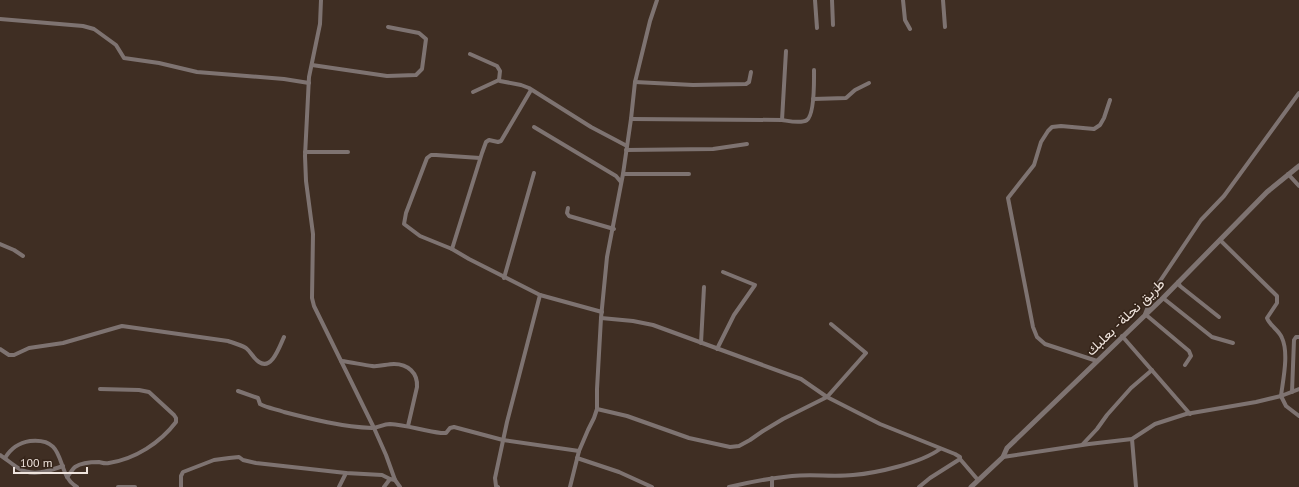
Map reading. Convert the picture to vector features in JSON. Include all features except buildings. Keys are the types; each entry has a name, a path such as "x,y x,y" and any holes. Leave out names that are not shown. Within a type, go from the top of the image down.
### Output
{"street":[{"path":"321,0 320,24 309,83 305,152 306,182 313,234 312,298 314,306 374,428 386,455 393,480"},
{"path":"570,487 579,450 597,409 602,312 607,257 614,229 623,174 635,82 650,21 657,0"},
{"path":"815,0 817,28"},
{"path":"832,0 833,25"},
{"path":"903,0 905,20 910,28"},
{"path":"943,0 945,27"},
{"path":"0,19 84,26 94,29 116,45 124,58 159,63 197,72 309,83"},
{"path":"312,65 386,76 416,75 422,69 426,39 418,33 388,27"},
{"path":"782,120 786,51"},
{"path":"470,54 499,67 499,80"},
{"path":"631,119 782,120 802,122 811,114 814,70"},
{"path":"635,82 693,85 746,84 750,82 751,72"},
{"path":"473,92 499,80 521,85 626,148 713,149 747,144"},
{"path":"813,99 846,98 855,90 869,83"},
{"path":"452,249 480,158 487,141 501,141 531,90"},
{"path":"1185,365 1191,356 1189,351 1145,314 1156,287 1201,220 1224,196 1299,93"},
{"path":"1097,361 1045,344 1037,337 1033,327 1008,198 1034,165 1041,142 1052,127 1061,126 1094,129 1100,125 1104,118 1110,100"},
{"path":"534,127 616,176 621,182"},
{"path":"305,152 348,152"},
{"path":"480,158 436,155 429,156 424,165 406,213 404,224 420,236 452,249 469,260 540,295 602,312"},
{"name":"طريق نحلة - بعلبك","path":"975,484 1003,457 1008,448 1122,336 1163,298 1267,192 1299,166"},
{"path":"504,278 534,173"},
{"path":"623,174 689,174"},
{"path":"1288,174 1299,186"},
{"path":"568,208 567,213 569,216 614,229"},
{"path":"1220,240 1277,296 1277,302 1267,318 1268,322 1282,337 1285,349 1281,396 1286,406 1299,416"},
{"path":"0,244 23,256"},
{"path":"717,349 734,315 755,286 723,272"},
{"path":"1178,282 1180,286 1219,317"},
{"path":"701,343 704,287"},
{"path":"498,487 496,486 495,478 503,440 540,295"},
{"path":"1163,298 1212,337 1233,344"},
{"path":"602,318 643,322 801,379 827,397 880,424 960,457 975,484"},
{"path":"597,409 627,416 689,438 730,447 745,444 783,418 827,397 866,353 831,324"},
{"path":"0,349 9,355 14,355 29,348 63,343 122,326 228,341 245,348 258,361 265,364 272,361 284,337"},
{"path":"1122,336 1190,414"},
{"path":"1292,392 1295,338 1299,337"},
{"path":"1285,349 1294,349"},
{"path":"342,361 374,366 397,364 408,368 414,373 417,381 417,387 408,426"},
{"path":"1082,445 1131,388 1152,370"},
{"path":"67,476 75,467 83,464 98,462 107,464 125,459 146,450 176,422 174,415 149,392 139,390 100,389"},
{"path":"1003,457 1132,439 1155,424 1190,414 1281,396 1299,389"},
{"path":"238,391 258,398 261,405 300,416 350,425 374,428 384,424 389,424 408,426 441,433 446,433 450,428 454,427 503,440 579,450"},
{"path":"1132,439 1136,487"},
{"path":"5,458 15,446 24,442 42,442 54,446 67,476 77,487"},
{"path":"729,487 772,478 811,475 853,476 896,467 928,457 940,449"},
{"path":"0,455 19,469 34,473 63,466"},
{"path":"181,487 180,476 183,472 214,460 239,457 256,463 346,473 382,475 393,480 400,487"},
{"path":"577,458 620,472 652,487"},
{"path":"919,487 930,478 960,459"},
{"path":"339,487 346,473"},
{"path":"772,478 772,487"},
{"path":"384,487 393,480"},
{"path":"118,487 136,487"}]}
